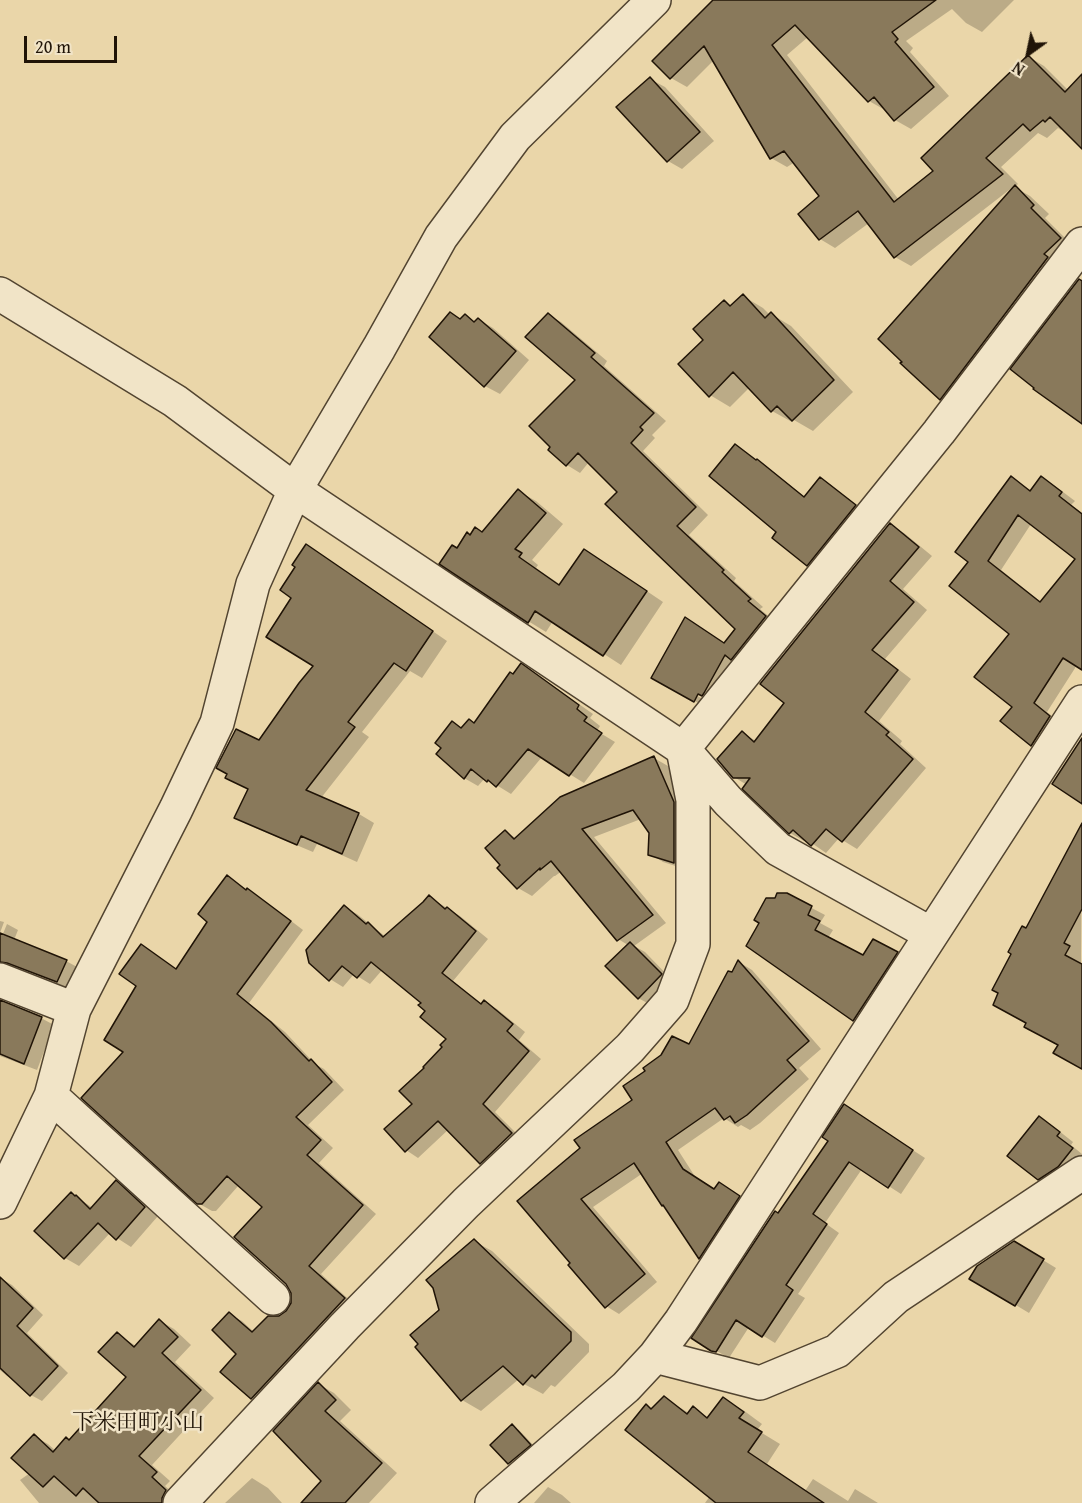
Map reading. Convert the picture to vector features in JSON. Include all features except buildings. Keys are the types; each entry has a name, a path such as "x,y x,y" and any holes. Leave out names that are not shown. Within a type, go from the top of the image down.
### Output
{"street":[{"path":"0,1202 51,1096 74,1009 217,723 253,584 295,490 441,237 516,137 654,0"},
{"path":"683,749 939,432 1082,244"},
{"path":"0,294 175,401 295,490 683,749 728,801 778,849 931,934"},
{"path":"492,1503 626,1388 655,1356 681,1321 1082,702"},
{"path":"180,1503 345,1326 466,1203 630,1048 672,1000 693,944 693,800 683,749"},
{"path":"0,980 74,1009"},
{"path":"51,1096 273,1298"},
{"path":"655,1356 760,1383 837,1351 896,1297 1082,1173"}],"district":[{"name":"下米田町小山","path":"138,1423"}]}
